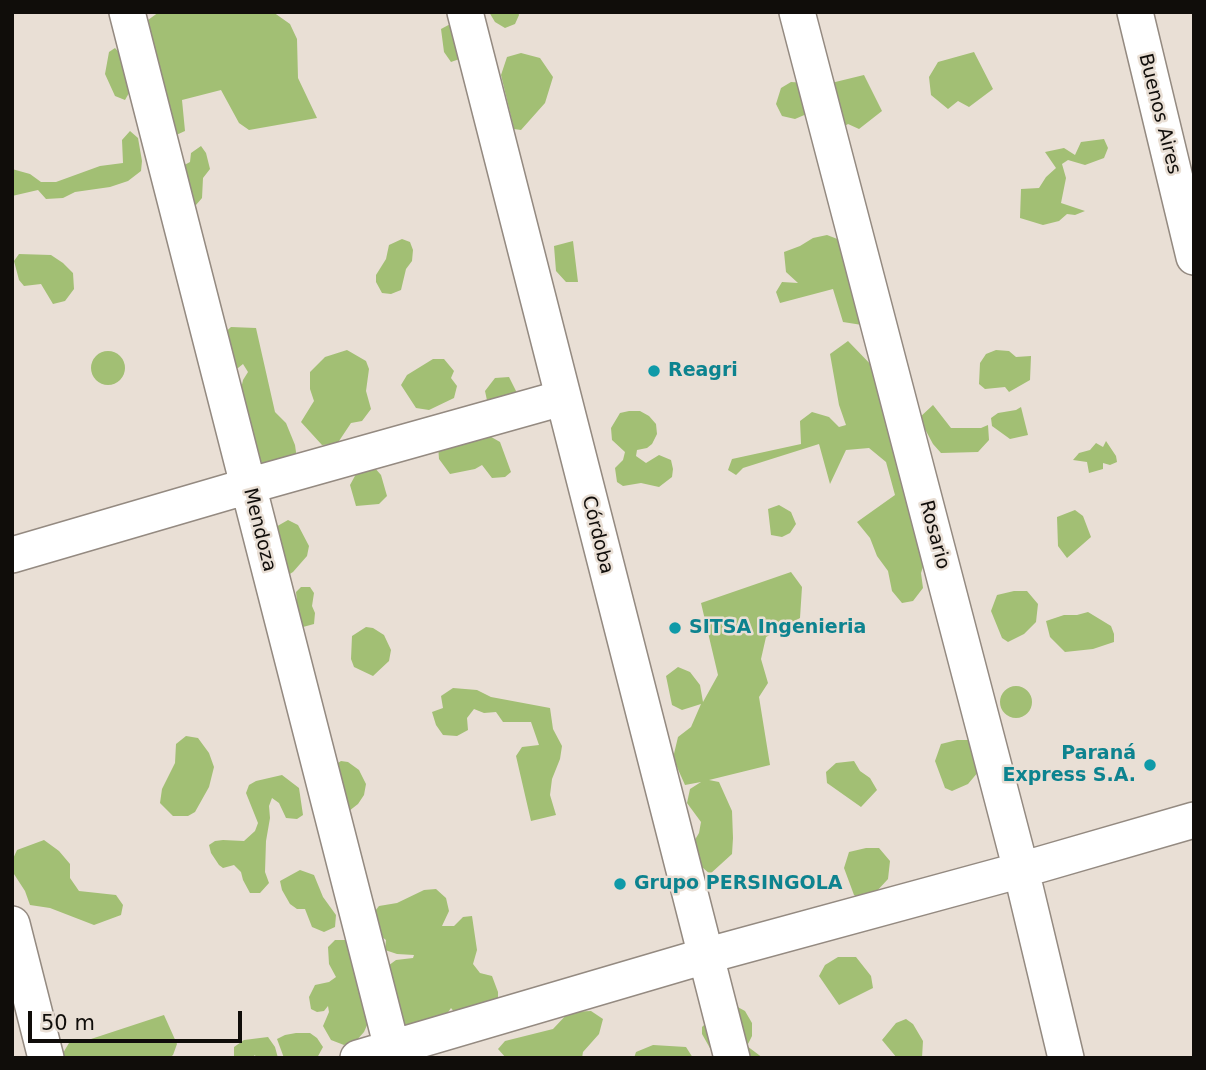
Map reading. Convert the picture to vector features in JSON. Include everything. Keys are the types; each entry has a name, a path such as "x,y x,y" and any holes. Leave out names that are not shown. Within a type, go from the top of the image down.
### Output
{"street":[{"name":"Mendoza","path":"128,12 392,1048"},
{"name":"Córdoba","path":"465,12 732,1058"},
{"name":"Rosario","path":"797,12 1021,870 1066,1058"},
{"name":"Buenos Aires","path":"1135,12 1194,257"},
{"path":"12,555 562,398"},
{"path":"358,1058 705,956 1194,820"},
{"path":"12,924 46,1058"}],"green space":[{"path":"159,12 273,12 290,24 297,39 298,78 317,118 249,130 239,123 221,90 182,100 185,131 174,136 142,42 148,20"},
{"path":"489,12 518,12 519,15 515,24 505,28 495,22"},
{"path":"456,21 465,57 451,62 444,52 441,29"},
{"path":"115,48 127,61 130,76 129,93 125,100 115,96 105,74 109,52"},
{"path":"974,52 993,89 969,107 958,101 948,109 931,95 929,77 938,62"},
{"path":"521,53 540,58 553,77 545,103 521,130 514,129 501,75 507,57"},
{"path":"864,75 882,111 859,129 848,124 837,131 827,84"},
{"path":"791,82 806,83 809,113 795,119 782,116 776,104 781,88"},
{"path":"130,131 138,138 142,161 141,171 128,181 110,187 75,192 63,198 46,199 38,190 12,196 12,169 30,174 41,182 56,182 100,166 123,163 122,140"},
{"path":"1104,139 1108,148 1104,158 1085,165 1068,160 1062,164 1066,178 1061,203 1085,211 1075,215 1067,214 1059,221 1043,225 1020,218 1021,189 1039,188 1056,168 1045,152 1064,148 1075,155 1081,142"},
{"path":"201,146 206,153 210,169 203,178 202,198 196,205 189,206 177,169 190,162 191,153"},
{"path":"827,235 840,240 862,325 843,322 833,289 780,303 776,292 782,282 798,283 786,272 784,252 813,238"},
{"path":"402,239 410,242 413,250 412,261 406,269 401,290 391,294 382,293 376,282 376,275 386,259 389,245"},
{"path":"573,241 578,282 566,282 556,271 554,246"},
{"path":"19,254 51,255 73,273 74,289 65,301 53,304 41,284 24,286 19,280 14,261"},
{"path":"231,327 256,328 275,412 286,423 295,445 297,459 265,468 251,445 241,389 248,372 243,364 238,368 233,367 221,336"},
{"path":"848,341 877,371 927,554 921,573 923,588 913,601 902,603 892,591 888,571 877,556 870,538 857,522 895,495 886,462 869,448 846,450 830,484 819,444 743,468 736,475 728,470 732,459 801,444 800,421 812,412 829,417 839,427 846,425 839,405 830,354"},
{"path":"347,350 366,361 369,369 366,391 371,409 362,421 351,423 337,444 322,445 301,422 314,401 310,389 310,372 325,357"},
{"path":"996,350 1009,351 1016,357 1031,356 1030,380 1009,392 1005,387 985,389 979,384 980,363 986,354"},
{"path":"108,351 120,356 125,368 120,380 108,385 96,380 91,368 96,356"},
{"path":"433,359 444,359 454,371 451,378 457,386 454,398 429,410 416,408 401,385 407,375"},
{"path":"509,377 517,393 488,405 485,391 495,378"},
{"path":"933,405 951,428 981,428 988,425 989,440 978,452 941,453 919,418"},
{"path":"1021,407 1028,435 1010,439 992,426 991,418 998,413"},
{"path":"640,411 656,424 657,434 652,444 637,450 636,456 646,463 659,455 671,460 672,477 659,487 641,483 623,486 617,482 615,468 623,460 625,452 612,440 611,428 620,413"},
{"path":"486,434 500,442 511,472 505,477 492,478 482,465 450,474 439,459 438,445"},
{"path":"1106,441 1117,462 1110,465 1103,463 1103,469 1089,473 1087,462 1073,460 1096,443 1103,447"},
{"path":"374,467 381,475 387,496 379,504 356,506 350,485 356,474"},
{"path":"779,505 791,512 796,524 790,533 782,537 771,535 768,509"},
{"path":"1075,510 1083,516 1091,537 1067,558 1058,546 1057,517"},
{"path":"288,520 298,525 309,546 307,556 285,577 274,528"},
{"path":"791,572 802,587 800,618 766,637 761,659 768,683 759,697 770,765 709,780 719,782 732,811 733,838 732,854 710,874 695,861 693,843 701,822 687,803 690,789 701,782 685,785 673,758 678,737 691,727 701,704 682,710 672,705 666,676 678,667 690,672 700,685 703,702 718,675 701,603"},
{"path":"301,587 310,587 314,593 312,606 315,613 314,624 303,627 297,624 294,608 297,602 296,592"},
{"path":"1027,591 1038,604 1036,622 1024,634 1008,642 1002,638 991,611 997,595"},
{"path":"1088,612 1111,626 1114,642 1093,649 1065,652 1050,637 1046,621"},
{"path":"366,627 384,635 391,650 389,661 373,676 354,667 351,659 352,636"},
{"path":"1016,686 1027,691 1032,702 1027,713 1016,718 1005,713 1000,702 1005,691"},
{"path":"453,688 477,690 491,697 550,708 553,729 562,746 550,795 556,815 531,821 516,756 522,747 539,745 531,722 503,722 496,712 484,713 474,709 467,718 468,730 457,736 443,735 432,712 443,708 441,696"},
{"path":"186,736 198,738 209,753 214,767 209,787 195,812 188,816 173,816 160,803 162,789 175,763 176,744"},
{"path":"971,740 979,771 968,784 952,791 945,788 935,761 941,744"},
{"path":"341,761 348,762 359,770 366,784 364,795 349,811 327,770"},
{"path":"854,761 877,790 861,807 827,783 826,772 836,763"},
{"path":"282,775 299,788 303,815 297,819 286,818 279,803 272,798 266,841 265,872 269,883 260,893 250,893 241,872 234,865 223,868 219,865 209,845 223,840 244,841 255,831 258,823 246,793 249,785"},
{"path":"44,840 70,864 70,878 79,891 116,895 123,905 121,915 94,925 50,908 30,905 25,891 12,871 12,861 17,850"},
{"path":"879,848 890,861 888,879 876,892 860,899 854,895 844,868 849,852"},
{"path":"300,870 314,875 323,897 336,915 335,927 324,932 312,927 305,909 297,909 290,904 280,881"},
{"path":"436,889 446,898 449,911 442,926 454,926 463,917 472,916 477,950 473,964 480,973 492,976 498,992 498,1002 460,1019 451,1008 442,1021 408,1049 381,971 396,960 413,958 414,955 385,950 386,940 378,934 371,916 379,906 397,903 424,890"},
{"path":"335,940 345,940 352,949 371,1016 364,1032 355,1042 344,1045 331,1040 323,1026 329,1012 328,1006 324,1011 317,1012 311,1009 309,997 315,985 329,982 336,977 329,964 328,947"},
{"path":"838,957 856,957 871,976 873,988 839,1005 819,976 825,965"},
{"path":"734,1005 745,1011 752,1023 752,1036 747,1046 763,1058 724,1058 711,1050 702,1034 702,1027 716,1013"},
{"path":"591,1011 603,1019 599,1034 583,1052 582,1058 506,1058 498,1049 505,1041 553,1029 569,1012"},
{"path":"164,1015 177,1044 169,1058 60,1058 69,1043 91,1039"},
{"path":"906,1019 913,1024 923,1041 922,1058 897,1058 882,1040 896,1023"},
{"path":"296,1033 310,1033 317,1038 323,1047 317,1058 284,1058 277,1039"},
{"path":"268,1037 278,1058 256,1058 255,1055 252,1058 234,1058 234,1047 244,1040"},
{"path":"653,1045 686,1047 693,1058 634,1058 636,1052"}],"place":[{"name":"Reagri","path":"654,371"},
{"name":"SITSA Ingenieria","path":"675,628"},
{"name":"Paraná Express S.A.","path":"1150,765"},
{"name":"Grupo PERSINGOLA","path":"620,884"}]}
